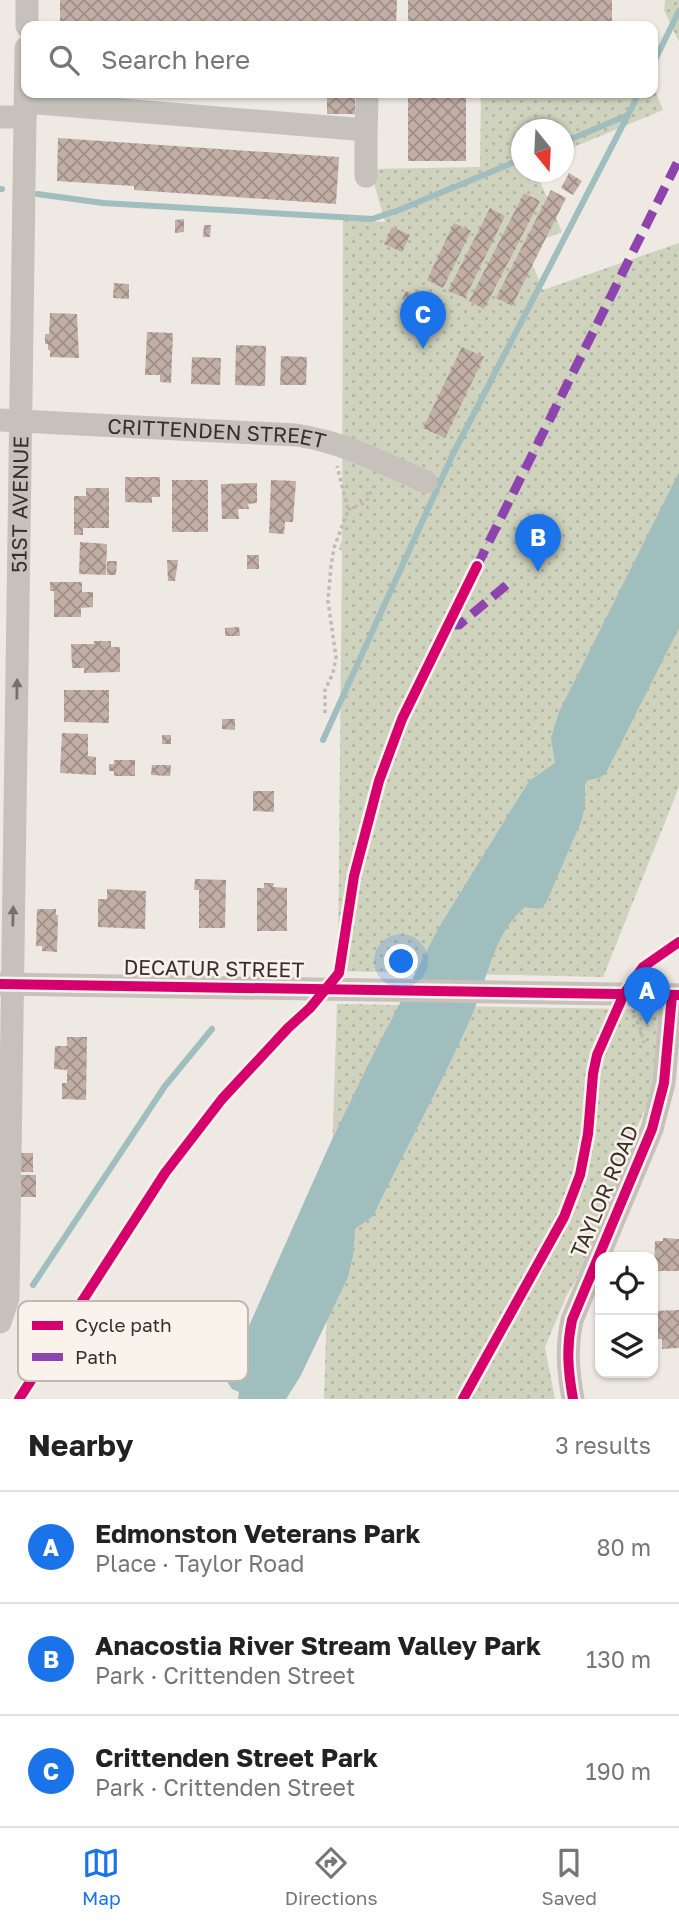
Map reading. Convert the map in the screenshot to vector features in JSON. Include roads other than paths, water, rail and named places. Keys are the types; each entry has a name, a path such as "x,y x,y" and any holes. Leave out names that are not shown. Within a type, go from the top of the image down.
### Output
{"street":[{"path":"27,0 27,21"},
{"name":"51ST AVENUE","path":"0,1322 8,1298 6,984 10,420 25,98"},
{"path":"366,176 368,102"},
{"path":"0,117 25,110 366,130"},
{"name":"CRITTENDEN STREET","path":"10,420 296,435 335,443 426,482"},
{"name":"DECATUR STREET","path":"6,984 676,995"},
{"name":"TAYLOR ROAD","path":"573,1399 567,1366 567,1343 572,1320 652,1129 664,1083 676,995"}],"water":[{"path":"679,472 679,628 607,771 600,778 588,780 585,784 585,806 581,822 546,903 539,909 525,907 505,930 498,943 472,1015 436,1091 373,1216 355,1229 348,1277 300,1377 286,1399 238,1399 239,1392 232,1389 228,1381 248,1381 248,1328 329,1146 438,929 529,781 555,763 551,738 559,712"}],"waterway":[{"path":"658,54 679,11"},
{"path":"574,138 628,115 636,98"},
{"path":"323,740 452,456 628,115"},
{"path":"37,194 103,203 372,219 511,164"},
{"path":"33,1285 165,1086 212,1029"}],"place":[{"name":"Crittenden Street Park","path":"423,349"},
{"name":"Anacostia River Stream Valley Park","path":"538,572"},
{"name":"Edmonston Veterans Park","path":"647,1025"}]}
